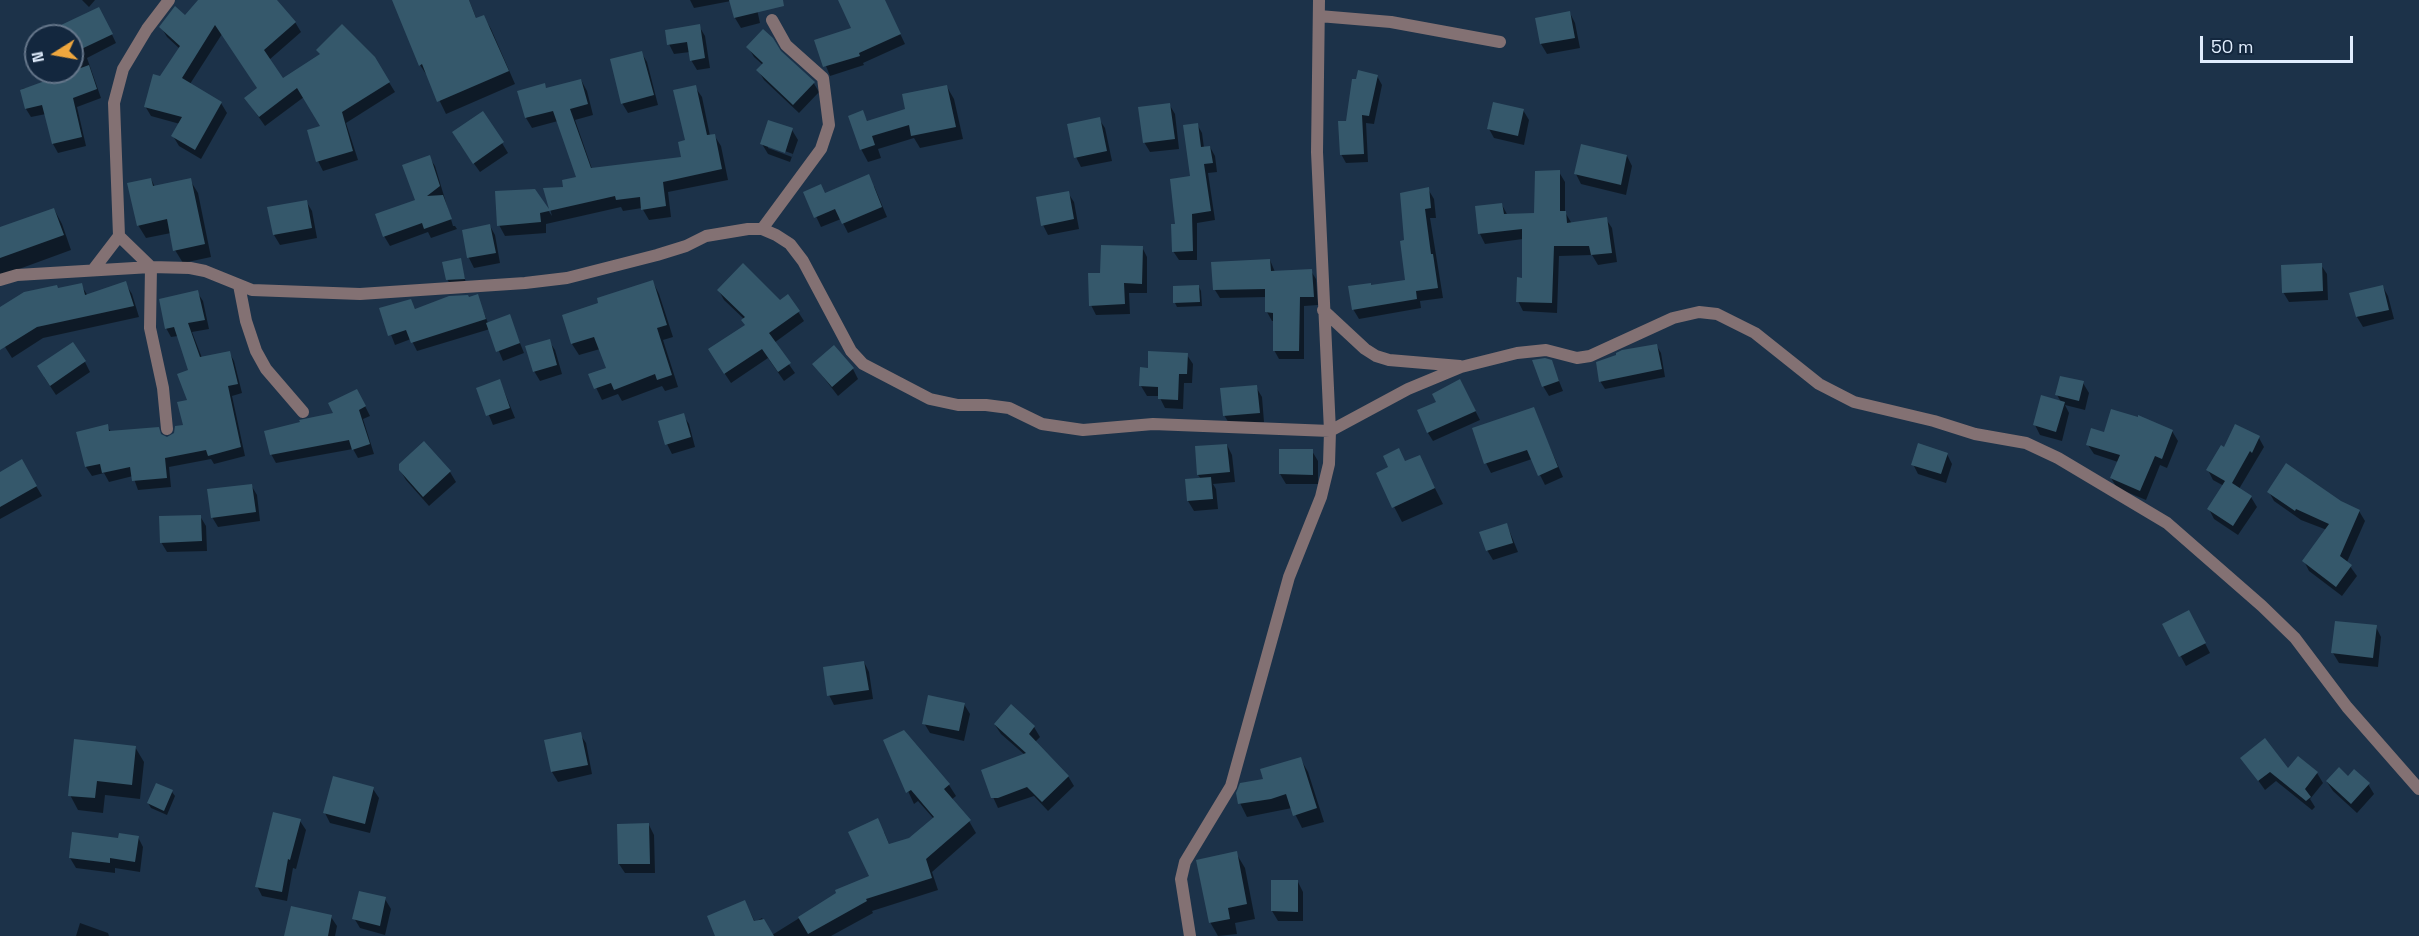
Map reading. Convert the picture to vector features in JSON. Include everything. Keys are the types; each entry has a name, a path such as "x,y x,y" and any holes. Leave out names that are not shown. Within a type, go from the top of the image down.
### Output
{"street":[{"path":"93,270 119,236 114,103 123,69 147,29 169,0"},
{"path":"1190,936 1181,879 1185,862 1231,786 1289,578 1321,497 1329,464 1330,431 1317,152 1319,0"},
{"path":"1318,16 1391,22 1500,42"},
{"path":"762,229 821,148 829,125 823,78 786,45 772,20"},
{"path":"0,280 17,276 151,267 190,268 205,271 252,290 360,294 525,283 567,278 657,255 686,246 706,236 762,229 783,239 796,252 851,351 863,364 930,399 958,405 1009,408 1042,424 1083,430 1153,424 1330,431 1408,389 1461,366 1517,353 1546,350 1576,358 1590,356 1673,318 1699,312 1717,314 1755,333 1819,384 1854,402 1934,421 1975,434 2026,443 2058,459 2167,523 2295,638 2347,707 2419,789"},
{"path":"119,236 151,267 150,328 163,388 167,429"},
{"path":"239,285 246,321 256,351 266,369 303,412"},
{"path":"1323,310 1365,349 1376,356 1389,360 1461,366"}],"building":[{"path":"198,0 277,0 296,22 264,50 283,78 320,54 316,50 342,24 375,57 390,82 342,112 353,151 316,162 307,130 320,126 297,88 259,117 244,98 257,88 215,25 182,78 222,102 195,150 171,136 182,117 144,107 153,74 160,76 180,46 159,27 175,6 185,15"},
{"path":"392,0 469,0 476,18 484,15 509,71 437,102 422,64 419,66"},
{"path":"729,0 783,0 784,6 734,18"},
{"path":"838,0 885,0 901,34 859,53 860,56 823,67 814,40 851,28"},
{"path":"99,7 113,34 84,48 84,24 63,24"},
{"path":"1570,11 1575,38 1540,44 1535,18"},
{"path":"700,24 705,58 690,61 687,42 667,45 665,30"},
{"path":"763,29 773,38 781,51 815,82 793,105 756,70 763,63 746,47"},
{"path":"642,51 654,95 621,104 610,59"},
{"path":"89,65 97,89 73,98 82,137 52,144 42,105 25,109 20,90 37,84 84,84 84,67"},
{"path":"1358,70 1378,75 1369,116 1362,115 1364,154 1340,155 1338,121 1346,121 1352,79 1356,79"},
{"path":"581,79 588,104 570,109 591,168 681,157 678,142 685,140 673,90 696,85 707,135 715,134 722,169 663,182 666,206 641,210 640,197 616,200 615,196 540,213 541,222 497,226 495,191 535,189 549,209 543,188 563,187 562,180 576,177 553,111 525,118 517,91 545,83 546,88"},
{"path":"947,85 956,127 911,136 909,125 872,136 875,145 860,150 848,116 863,110 867,121 905,109 902,94"},
{"path":"1493,102 1524,109 1518,136 1487,129"},
{"path":"1170,103 1175,139 1143,143 1138,107"},
{"path":"483,111 504,142 473,164 452,132"},
{"path":"1100,117 1107,151 1074,158 1067,124"},
{"path":"768,120 793,128 785,153 760,144"},
{"path":"1198,123 1201,147 1210,146 1213,163 1204,164 1211,211 1192,214 1193,251 1172,252 1171,224 1175,224 1170,179 1190,176 1183,125"},
{"path":"1581,144 1627,155 1621,185 1574,174"},
{"path":"430,155 440,186 427,196 443,195 452,219 424,229 422,223 383,237 375,214 415,200 402,165"},
{"path":"1560,170 1560,211 1566,211 1567,223 1607,217 1612,253 1591,255 1589,246 1554,246 1552,303 1516,302 1517,277 1522,278 1522,229 1478,234 1475,206 1502,203 1504,214 1534,213 1535,171"},
{"path":"869,174 882,207 842,224 835,209 814,218 803,192 821,184 825,193"},
{"path":"151,178 153,186 191,178 205,244 173,251 167,219 137,226 127,183"},
{"path":"1429,187 1431,208 1425,209 1438,288 1416,291 1417,299 1352,310 1348,286 1405,280 1400,241 1404,240 1400,193"},
{"path":"1069,191 1074,219 1041,226 1036,197"},
{"path":"307,200 312,228 273,235 267,207"},
{"path":"54,208 64,235 0,258 0,227"},
{"path":"490,224 496,253 467,258 462,230"},
{"path":"1101,245 1143,246 1142,284 1124,283 1125,304 1089,306 1088,273 1100,273"},
{"path":"461,258 465,279 446,280 442,262"},
{"path":"1270,259 1271,271 1312,269 1314,297 1300,297 1299,351 1273,351 1273,313 1265,312 1265,289 1213,290 1211,262"},
{"path":"743,263 780,300 788,294 800,311 769,333 791,363 778,372 762,349 724,374 708,349 745,325 741,320 745,317 717,290"},
{"path":"2322,263 2323,291 2282,293 2281,265"},
{"path":"653,280 667,325 657,328 672,375 657,380 655,374 614,390 611,383 594,389 588,374 606,368 594,337 571,344 562,315 598,303 597,298"},
{"path":"126,281 134,306 37,327 0,350 0,307 24,292 57,285 58,288 82,283 85,295"},
{"path":"1199,285 1200,302 1173,303 1173,286"},
{"path":"2383,285 2389,310 2356,317 2349,293"},
{"path":"198,290 205,320 188,323 200,357 230,351 238,384 228,386 241,447 208,456 206,450 165,458 167,478 132,481 130,467 102,473 100,464 85,467 76,432 108,424 109,431 159,427 161,434 167,437 174,433 175,426 183,425 177,402 187,400 177,374 188,370 174,327 165,329 159,299"},
{"path":"478,294 486,319 411,343 406,330 388,336 379,308 411,299 415,309 449,296 468,295 469,297"},
{"path":"510,314 520,343 496,352 486,323"},
{"path":"550,339 557,365 533,372 525,346"},
{"path":"73,342 86,361 50,386 37,366"},
{"path":"1657,344 1662,369 1599,382 1596,362 1616,355 1622,350"},
{"path":"834,345 854,368 832,387 812,364"},
{"path":"1148,351 1188,353 1187,374 1179,374 1178,400 1158,399 1158,387 1139,386 1140,367 1148,368"},
{"path":"1545,358 1552,360 1559,381 1542,387 1532,360"},
{"path":"2060,376 2084,381 2079,401 2055,395"},
{"path":"500,379 510,408 486,416 476,388"},
{"path":"1460,379 1476,411 1427,433 1417,410 1436,402 1432,394"},
{"path":"1257,385 1260,413 1223,416 1220,388"},
{"path":"357,389 366,406 359,410 370,444 352,450 349,440 270,455 264,431 300,422 299,420 333,413 328,403"},
{"path":"2041,395 2065,402 2056,432 2033,425"},
{"path":"1534,407 1558,467 1538,476 1527,450 1484,464 1472,428"},
{"path":"2111,409 2138,417 2138,415 2173,430 2162,459 2155,456 2140,491 2110,478 2120,455 2086,445 2091,428 2104,432"},
{"path":"684,413 691,437 665,445 658,421"},
{"path":"2235,424 2260,436 2252,453 2250,451 2232,483 2252,496 2233,526 2207,509 2225,481 2206,470 2221,445 2224,447"},
{"path":"424,441 451,471 423,497 399,470 399,464"},
{"path":"1918,443 1948,453 1941,474 1911,465"},
{"path":"1227,444 1230,472 1197,475 1195,446"},
{"path":"1399,448 1405,461 1420,455 1435,488 1392,508 1376,473 1388,467 1383,456"},
{"path":"1279,449 1313,449 1313,475 1279,474"},
{"path":"22,459 37,486 0,507 0,472"},
{"path":"2286,463 2341,501 2360,510 2340,556 2352,565 2336,587 2302,561 2329,524 2296,509 2295,511 2267,492"},
{"path":"1211,477 1213,499 1187,501 1185,479"},
{"path":"252,484 256,512 211,518 207,489"},
{"path":"201,515 202,541 160,543 159,516"},
{"path":"1507,523 1513,543 1486,551 1479,532"},
{"path":"2189,610 2206,643 2179,657 2162,624"},
{"path":"2335,621 2377,625 2373,658 2331,653"},
{"path":"864,661 869,690 827,696 823,667"},
{"path":"928,695 965,703 959,731 922,724"},
{"path":"1011,704 1035,726 1029,734 1069,776 1042,802 1027,787 998,798 991,798 981,770 1026,753 994,724"},
{"path":"904,730 950,784 944,789 971,820 926,859 932,878 866,899 867,901 808,934 798,917 836,893 835,890 869,876 848,832 878,818 889,844 909,838 934,817 911,790 906,793 883,740"},
{"path":"581,732 588,765 551,772 544,740"},
{"path":"2265,738 2288,768 2298,756 2318,772 2305,789 2311,797 2306,801 2270,772 2258,781 2240,758"},
{"path":"74,739 136,746 132,785 97,781 95,798 68,796"},
{"path":"1301,757 1317,808 1293,816 1286,794 1271,799 1238,804 1236,793 1240,783 1263,779 1260,769"},
{"path":"2339,767 2348,776 2354,769 2370,783 2351,804 2326,781"},
{"path":"333,776 374,787 365,824 323,813"},
{"path":"156,783 173,790 164,811 147,803"},
{"path":"273,812 301,819 290,860 288,859 282,892 255,887"},
{"path":"649,823 650,864 618,864 617,824"},
{"path":"72,832 118,838 119,833 139,836 135,862 110,858 110,863 69,858"},
{"path":"1237,851 1247,904 1228,908 1230,919 1209,923 1196,860"},
{"path":"1271,880 1298,880 1298,912 1271,911"},
{"path":"359,891 386,897 380,926 352,919"},
{"path":"745,900 754,921 764,919 774,936 715,936 707,916"},
{"path":"291,906 332,915 328,936 284,936"}]}
